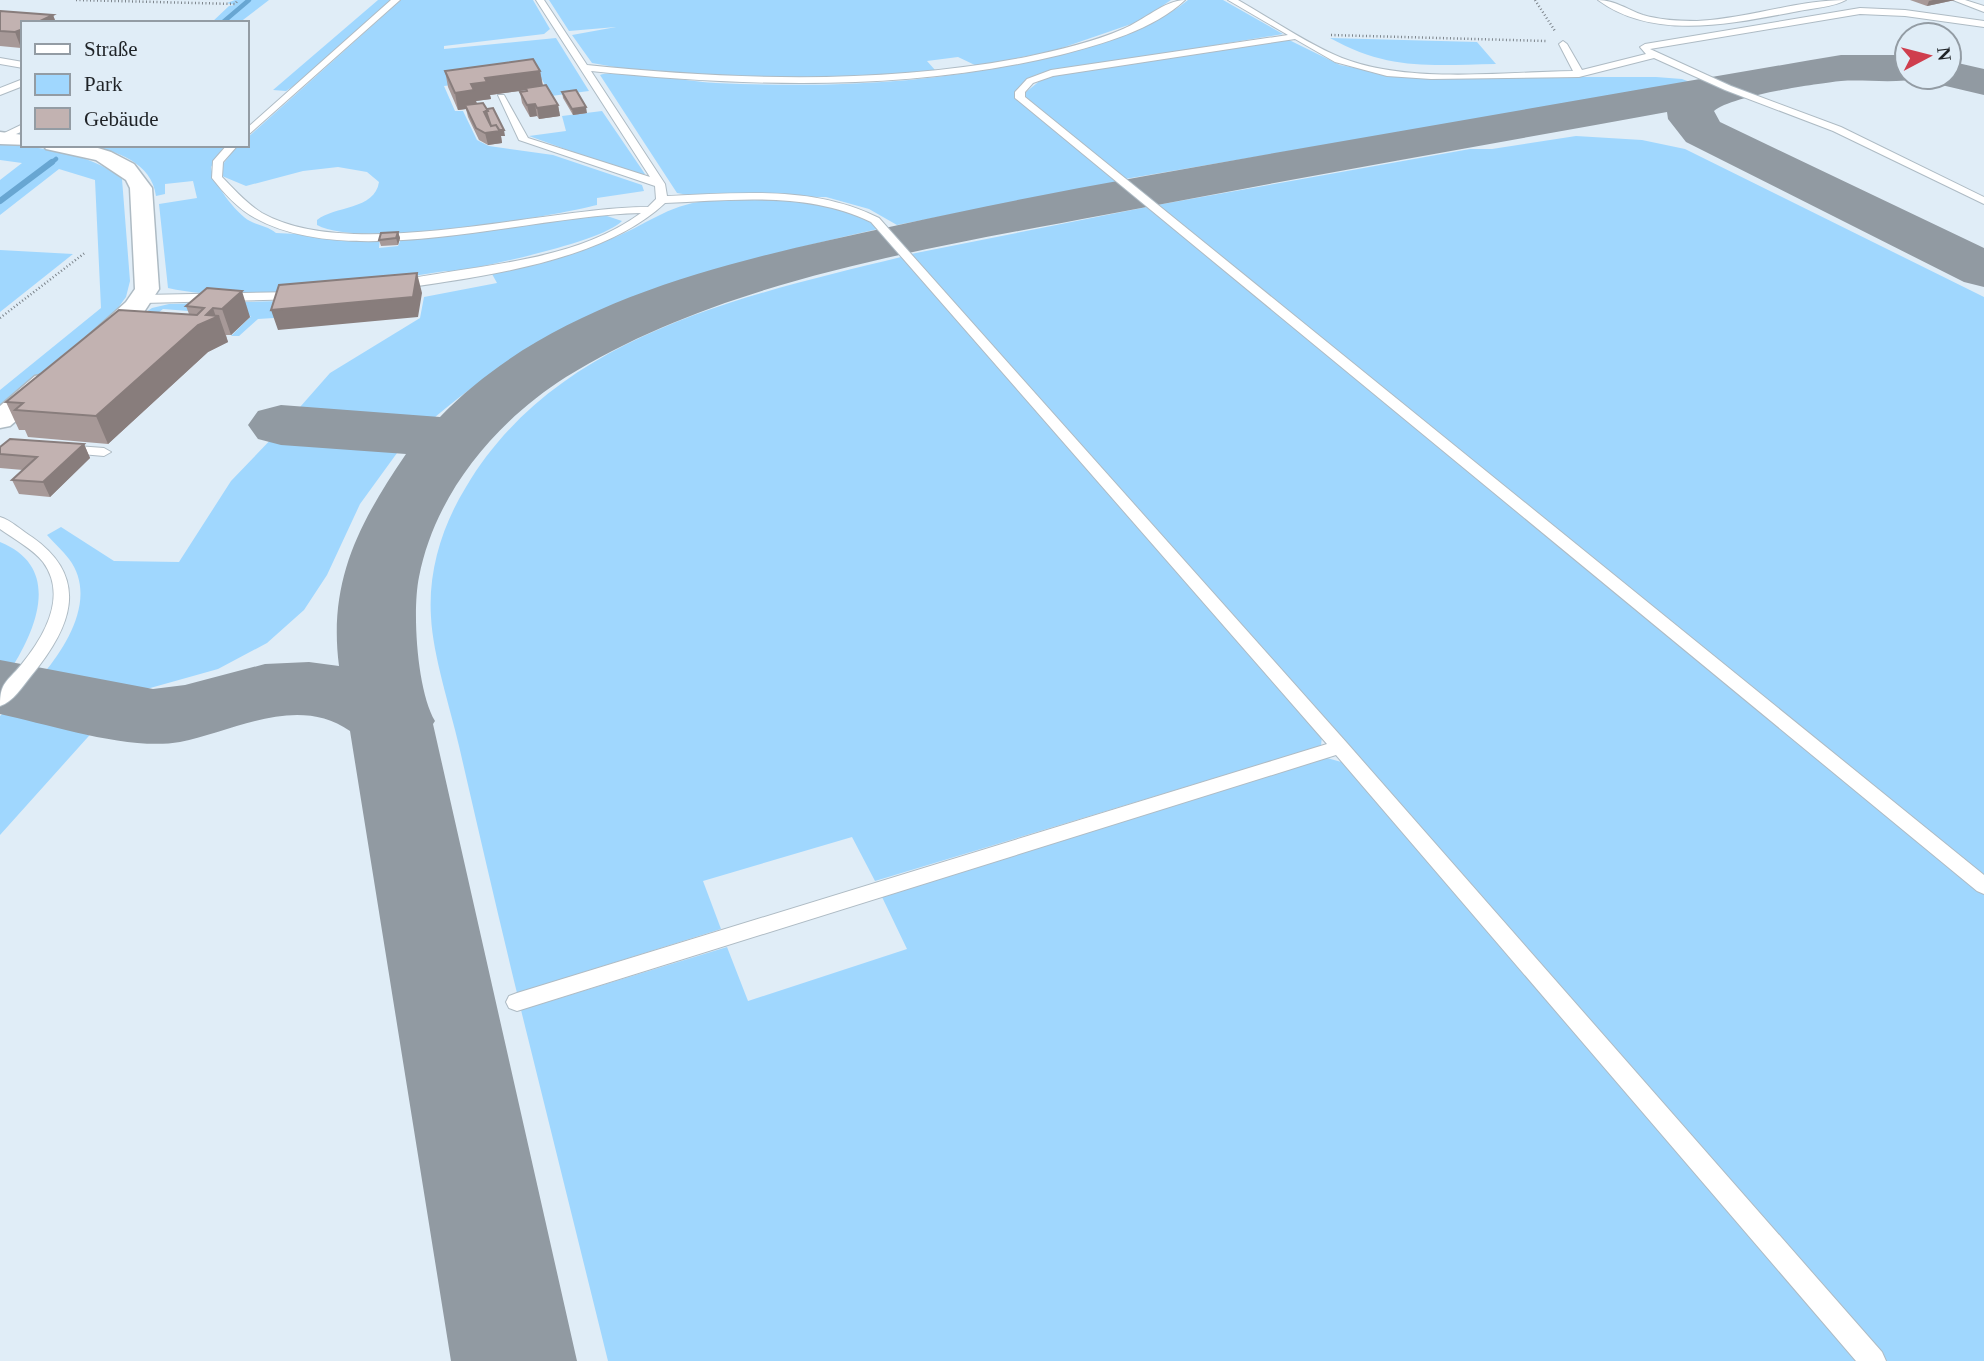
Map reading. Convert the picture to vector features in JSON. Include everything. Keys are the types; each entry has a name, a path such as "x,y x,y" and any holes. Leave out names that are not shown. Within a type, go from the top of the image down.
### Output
{"street":[{"path":"1,138 21,141"},
{"path":"0,420 143,299 148,283 137,178 101,155 63,147"}],"lane":[{"path":"248,132 396,0"},
{"path":"540,0 583,66 659,198"},
{"path":"583,66 742,81 824,82 911,77 1011,63 1068,50 1143,23 1181,0"},
{"path":"1232,0 1338,60 1387,73 1431,76 1579,74 1654,55"},
{"path":"1602,0 1651,20 1673,23 1701,23 1842,0"},
{"path":"1958,0 1984,9"},
{"path":"1984,24 1905,13 1860,11 1650,44 1646,47 1646,51 1728,88 1837,129 1984,201"},
{"path":"1294,37 1051,73 1030,81 1020,92 1020,98 1984,886"},
{"path":"1562,43 1579,74"},
{"path":"0,61 21,65"},
{"path":"0,92 21,83"},
{"path":"501,97 524,140 659,198"},
{"path":"1,138 21,128"},
{"path":"231,147 218,161 217,178 261,217 294,230 350,236 394,235 603,211 659,198 808,199 845,204 875,220 1340,747 1873,1361"},
{"path":"382,287 433,281 528,261 607,235 659,198"},
{"path":"143,299 306,295"},
{"path":"52,448 104,452"},
{"path":"0,522 39,551 53,566 58,574 61,601 60,611 41,653 0,700"},
{"path":"517,1002 1340,747"}],"path":[{"path":"76,0 235,4 239,0"},
{"path":"1535,0 1562,43"},
{"path":"1329,35 1562,43"},
{"path":"0,318 86,252"}],"green space":[{"path":"235,0 269,0 242,21 213,21 229,6 235,5 227,3"},
{"path":"378,0 392,0 301,81 286,91 273,90"},
{"path":"401,0 533,0 550,29 544,34 444,46 444,49 556,38 589,91 551,96 539,74 444,86 455,111 463,111 477,140 489,146 553,155 642,185 644,191 597,198 597,205 572,211 454,229 411,233 339,232 317,225 317,220 324,215 362,203 376,191 379,182 367,172 338,167 303,171 246,186 222,176 220,168 236,147 248,147 248,137"},
{"path":"549,0 1171,0 1140,21 1053,51 977,66 958,57 927,61 935,70 849,77 763,79 677,75 592,63 572,35 616,27 569,31"},
{"path":"1188,0 1223,0 1283,34 1035,75 1018,90 1027,107 1116,182 897,225 869,209 826,197 694,196 677,193 600,75 636,75 716,83 816,85 966,73 1064,52 1111,37 1161,17"},
{"path":"1330,38 1477,42 1496,64 1430,65 1391,61 1351,49"},
{"path":"1287,39 1340,65 1402,77 1656,77 1682,79 1698,85 1665,87 1125,179 1026,97 1026,92 1042,79 1053,75"},
{"path":"602,111 645,174 637,175 529,136 566,131 562,116"},
{"path":"1576,136 1642,140 1685,149 1984,297 1984,877 1157,205 1470,149 1492,149"},
{"path":"0,143 48,150 94,162 122,179 130,281 126,297 115,312 0,406 0,390 101,308 95,180 59,169 0,215 0,180 22,163 0,160"},
{"path":"95,147 224,147 211,167 212,173 238,212 253,223 276,233 380,238 379,248 398,246 402,237 604,215 622,221 592,237 568,245 453,272 307,291 234,295 200,293 168,288 159,204 197,198 193,181 165,184 165,194 156,196 148,175 140,167 109,150"},
{"path":"773,199 819,202 860,216 878,229 754,259 639,296 584,320 531,349 478,383 427,424 293,415 330,373 420,318 424,297 497,283 492,274 582,250 623,234 668,211 705,201"},
{"path":"1147,207 1984,895 1984,1361 1883,1361 911,254"},
{"path":"0,250 73,254 0,312"},
{"path":"901,257 1322,736 1321,746 875,881 852,837 703,881 721,929 517,993 432,632 434,566 457,502 504,435 550,392 602,358 658,330 718,307 779,288"},
{"path":"280,301 274,318 258,319 239,336 231,336 251,316 163,309 154,316 143,314 152,308 169,304"},
{"path":"277,433 405,442 360,504 327,575 304,610 267,643 218,669 136,692 44,673 70,634 80,604 77,573 69,559 47,535 61,527 114,561 179,562 231,481"},
{"path":"0,542 19,553 32,567 38,582 35,617 21,653 11,669 0,667"},
{"path":"7,709 96,728 0,835 0,716"},
{"path":"1327,758 1345,763 1860,1361 608,1361 521,1010 727,947 748,1001 907,949 882,897"}],"building":[{"path":"0,11 53,15 40,21 21,21 21,30 15,32 0,31"},
{"path":"533,59 540,71 485,78 487,82 471,84 474,90 455,93 445,71"},
{"path":"546,85 558,105 537,108 535,104 527,105 520,92 527,91 526,88"},
{"path":"576,90 586,107 572,109 562,92"},
{"path":"483,103 491,126 496,125 500,131 485,133 476,128 465,105"},
{"path":"493,108 504,130 499,130 496,125 491,126 486,111"},
{"path":"398,232 396,238 379,240 381,233"},
{"path":"417,273 413,297 271,310 279,285"},
{"path":"207,288 242,291 222,309 213,308 206,315 219,316 198,325 96,416 15,410 23,403 6,402 119,310 197,315 204,308 186,306"},
{"path":"10,439 84,444 43,482 12,480 37,457 0,454 0,447"}],"waterway":[{"path":"224,21 249,0"},
{"path":"50,164 56,159"},
{"path":"0,201 52,162"}],"taxiway":[{"path":"390,719 379,658 376,607 381,574 400,521 437,459 485,408 541,366 604,331 671,303 740,281 958,228 1205,181 1841,68 1893,68"},
{"path":"1963,77 1984,82"},
{"path":"1728,88 1705,95 1690,108 1691,119 1703,132 1984,270"},
{"path":"281,425 455,438"},
{"path":"0,687 153,717 189,712 265,691 324,690 357,698 390,719"},
{"path":"390,719 514,1361"}]}
